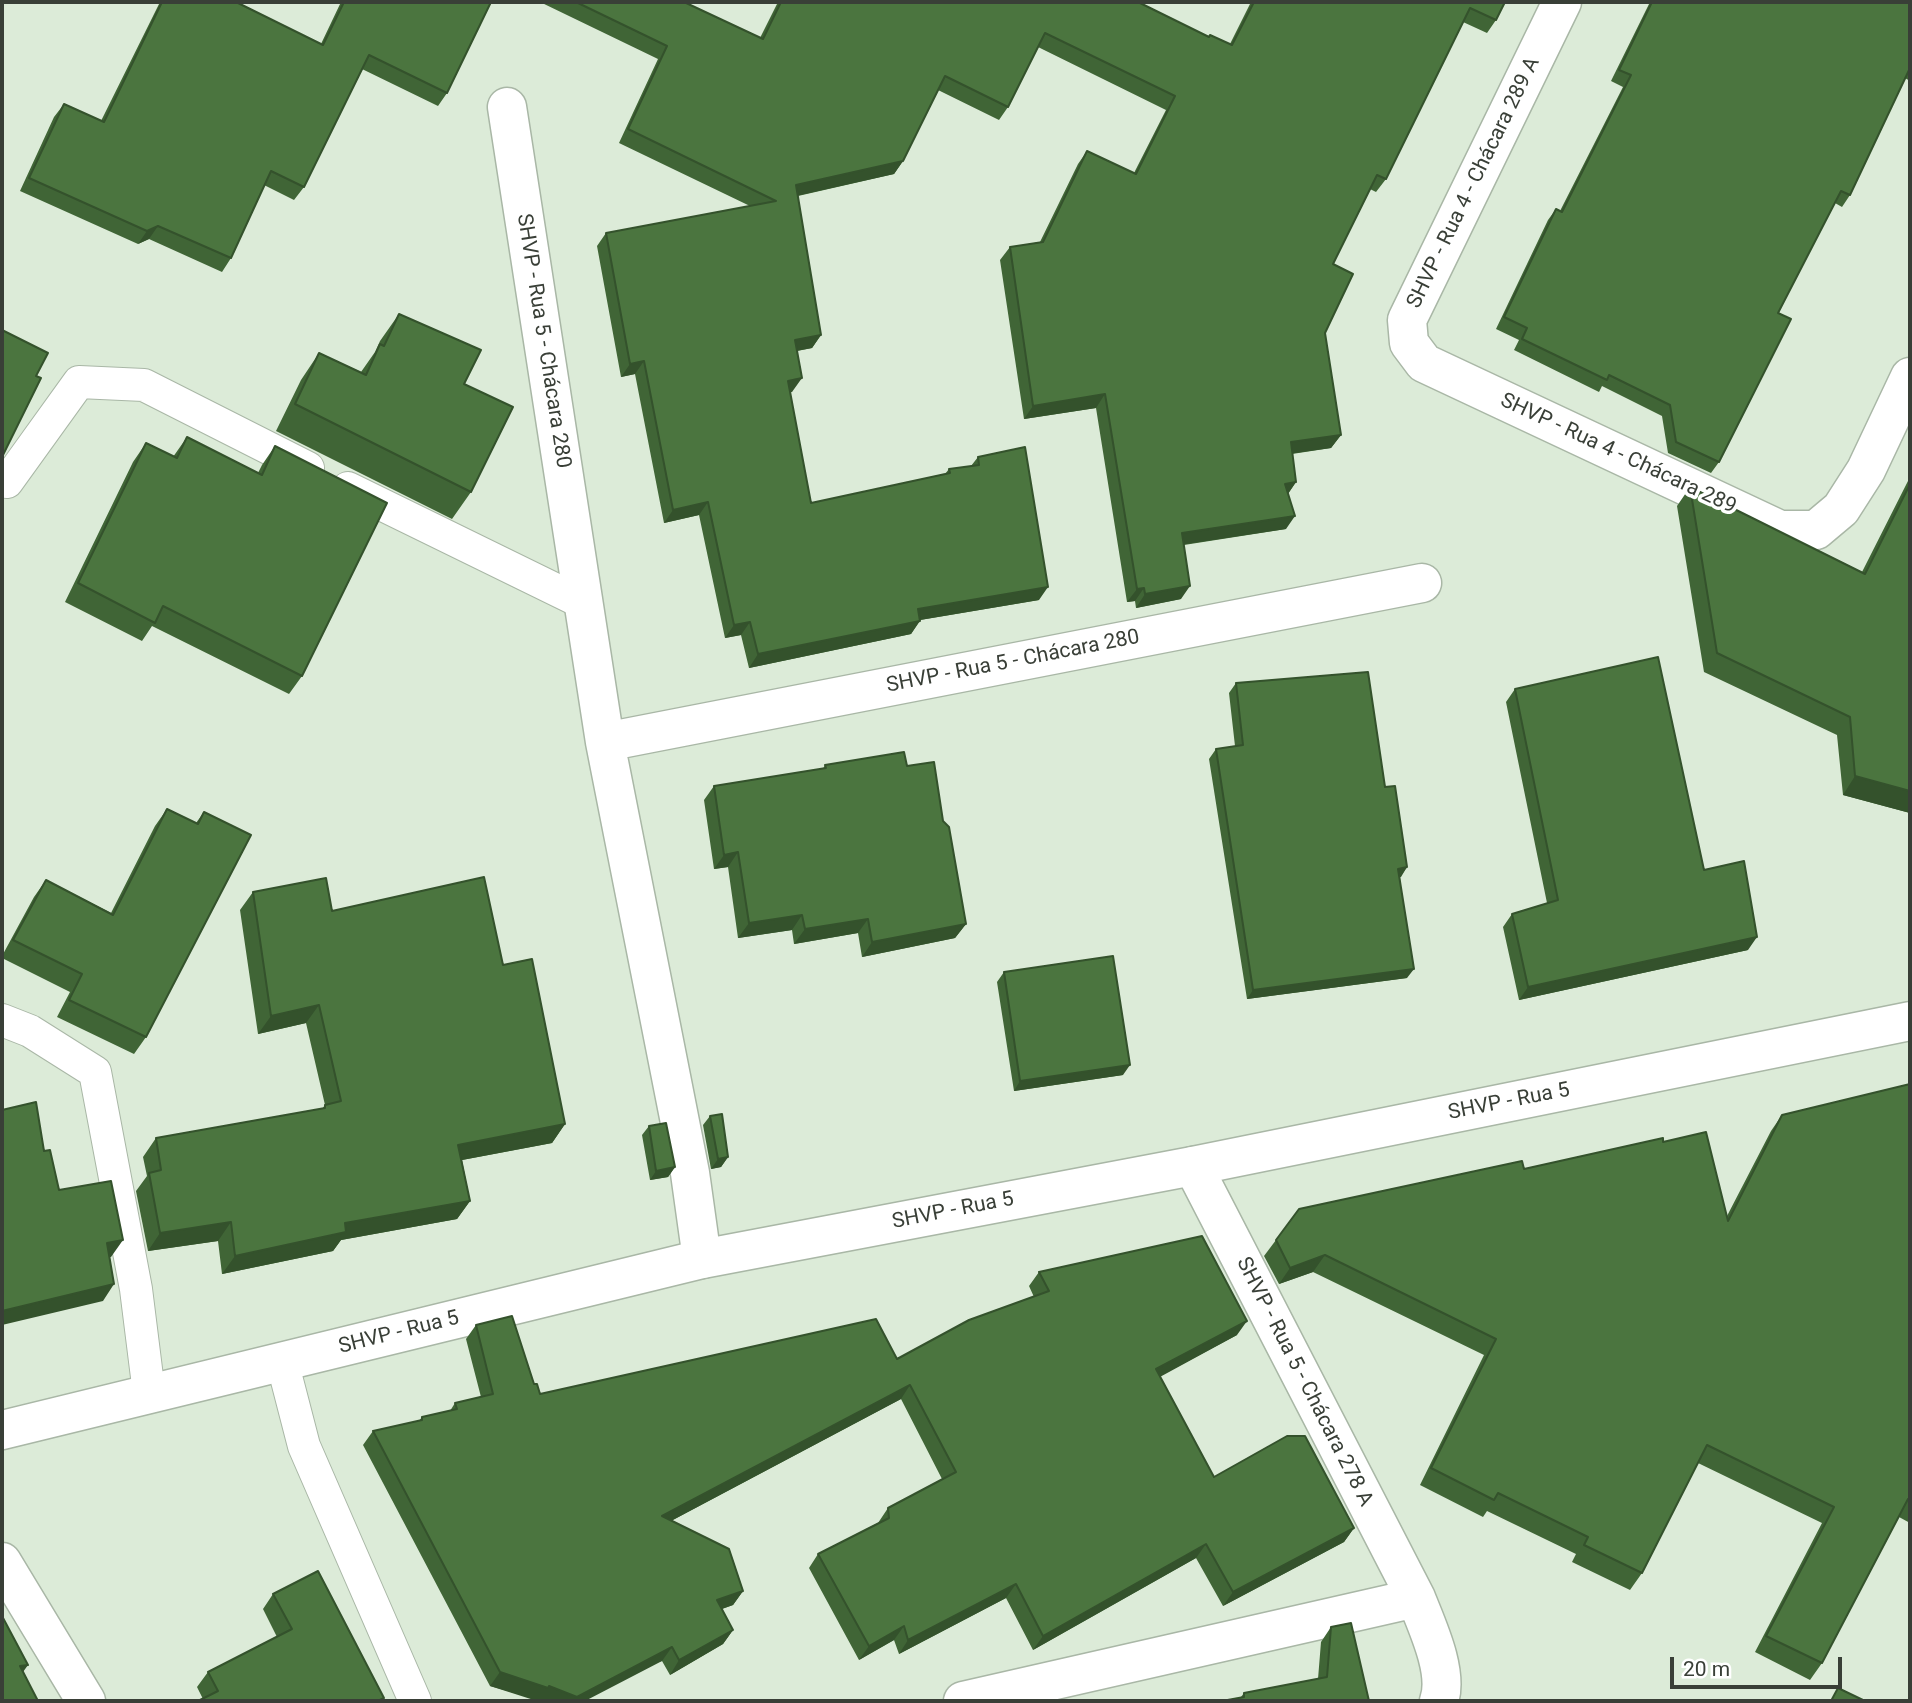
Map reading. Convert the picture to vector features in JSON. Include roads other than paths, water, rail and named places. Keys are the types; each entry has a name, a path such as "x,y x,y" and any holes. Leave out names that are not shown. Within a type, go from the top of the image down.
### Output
{"street":[{"name":"SHVP - Rua 4 - Chácara 289 A","path":"1424,363 1409,343 1407,320 1562,2"},
{"name":"SHVP - Rua 5 - Chácara 280","path":"507,107 605,742 690,1173 702,1259"},
{"name":"SHVP - Rua 4 - Chácara 289","path":"1424,363 1780,530 1816,530 1841,509 1866,470 1910,377"},
{"name":"SHVP - Rua 5 - Chácara 280","path":"605,742 1422,583"},
{"name":"SHVP - Rua 5","path":"2,1430 702,1259 1193,1166 1910,1021"},
{"name":"SHVP - Rua 5 - Chácara 278 A","path":"1193,1166 1416,1598 1436,1651 1442,1692 1439,1701"},
{"path":"2,1562 86,1701"},
{"path":"963,1701 1416,1598"}],"lane":[{"path":"7,482 79,382 144,385 409,519 583,603"},
{"path":"2,1020 30,1031 95,1072 136,1289 149,1392"},
{"path":"282,1361 304,1446 415,1701"}]}
